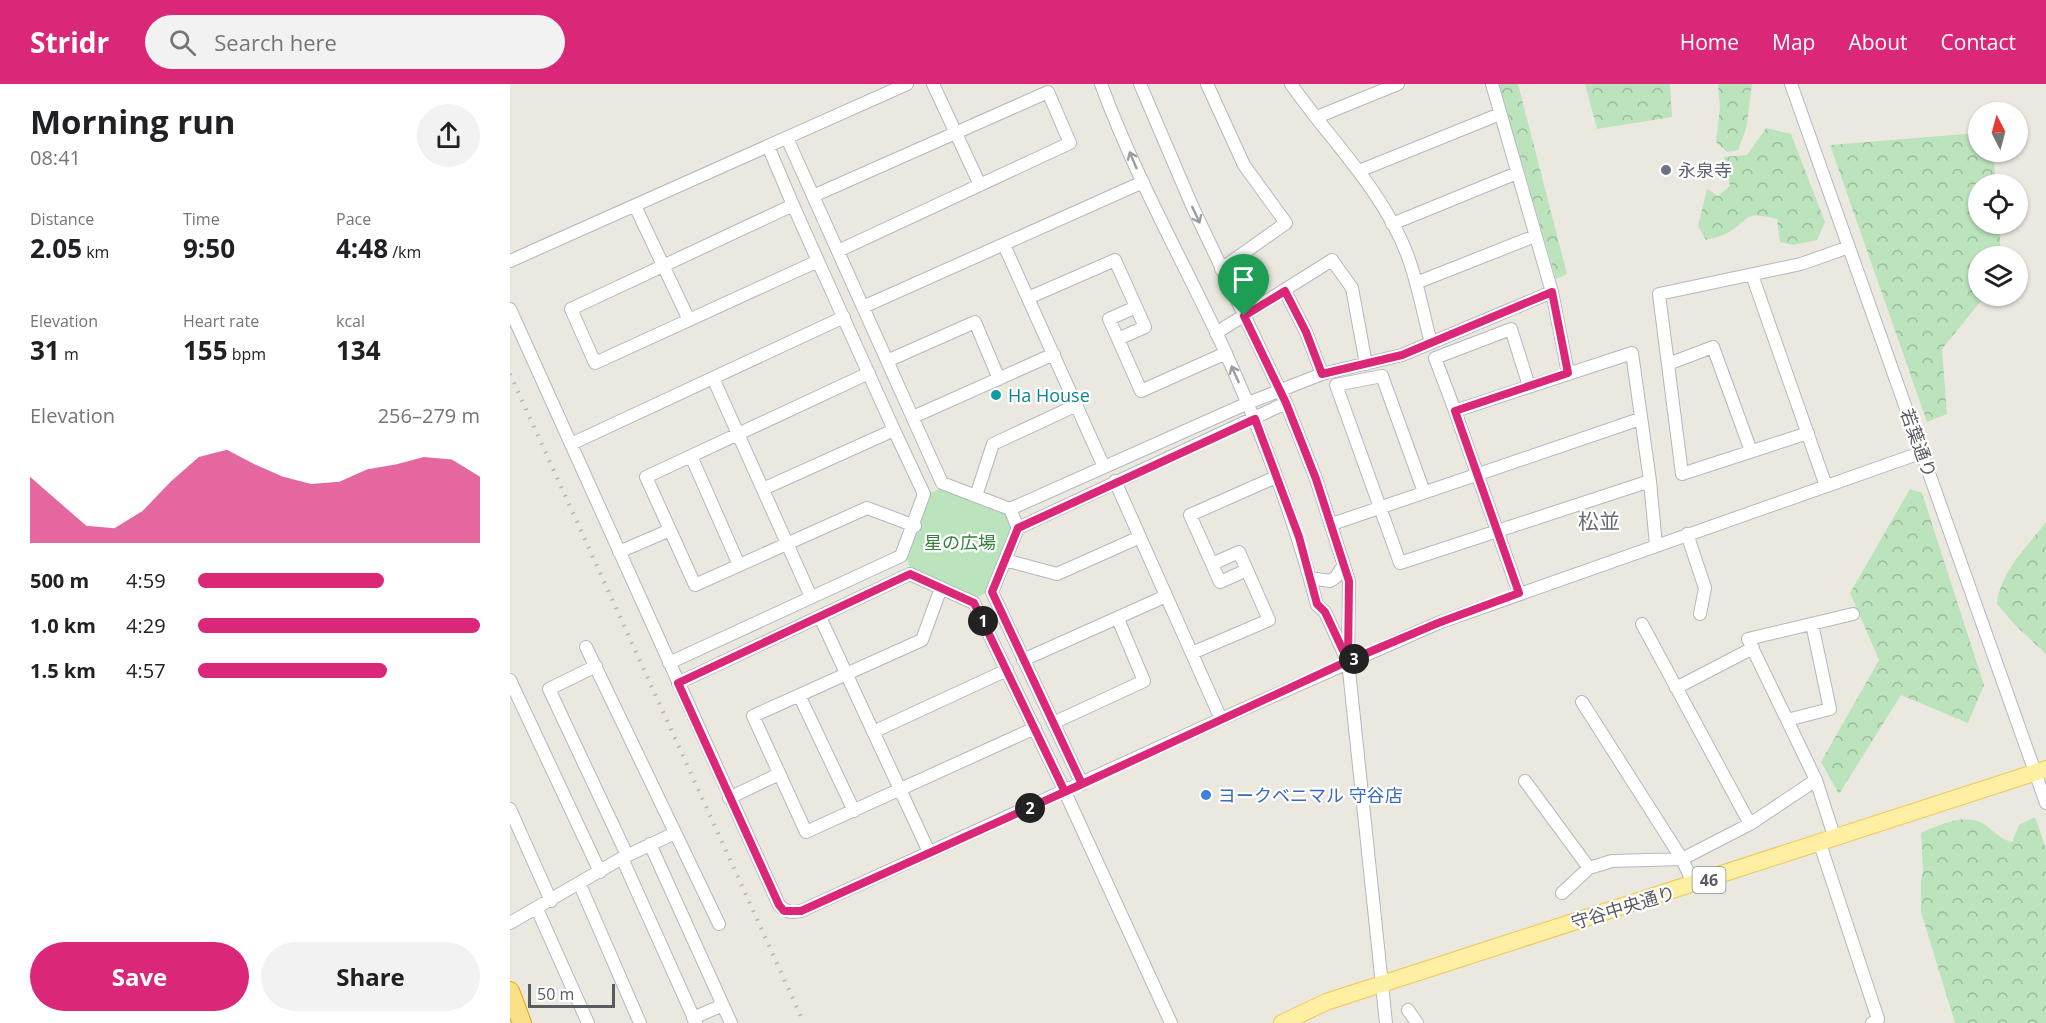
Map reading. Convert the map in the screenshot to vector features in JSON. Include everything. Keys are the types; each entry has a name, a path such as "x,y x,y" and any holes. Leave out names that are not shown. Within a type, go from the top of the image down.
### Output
{"highway":[{"path":"510,991 522,1023"}],"main road":[{"name":"守谷中央通り","path":"1282,1023 1326,1002 1828,842 2041,771"}],"street":[{"path":"510,261 907,84"},
{"path":"933,84 980,186"},
{"path":"1101,84 1143,182 1226,353 1255,419 1299,537 1317,604 1325,612 1348,661"},
{"path":"1140,84 1221,268 1286,403 1332,524 1349,581 1351,602 1348,618 1348,661 1386,1023"},
{"path":"1207,84 1244,165 1286,223 1221,268"},
{"path":"1291,84 1359,171 1392,224 1406,253 1416,283 1431,343"},
{"path":"1317,117 1398,84"},
{"path":"1492,84 1552,292 1568,373"},
{"name":"若葉通り","path":"1791,84 1923,452 2041,771 2046,803"},
{"path":"813,196 1048,92 1070,144 838,251"},
{"path":"1359,171 1500,114"},
{"path":"787,138 942,483 1010,509 1280,390 1322,374 1402,355 1552,292"},
{"path":"669,663 901,556 915,526 924,494 768,146"},
{"path":"1392,224 1517,173"},
{"path":"863,307 1143,182"},
{"path":"793,205 571,309 595,363 818,261"},
{"path":"634,206 689,320"},
{"path":"1416,283 1535,236"},
{"path":"1004,245 1104,467"},
{"path":"1808,433 1682,474 1659,294 1801,264 1849,247"},
{"path":"1028,298 1115,260 1145,327 1118,339"},
{"path":"1216,333 1332,260 1352,288 1366,364"},
{"path":"1752,275 1826,486"},
{"path":"1285,291 1306,332 1322,374"},
{"path":"1136,308 1109,319 1141,391 1226,353"},
{"path":"510,309 729,798 779,905 784,911 801,911 1065,792 1221,718 1438,623 1923,452"},
{"path":"571,444 844,317"},
{"path":"887,362 975,322 999,379"},
{"path":"1519,593 1435,358 1511,329 1529,386"},
{"path":"1668,364 1713,347 1751,451"},
{"path":"1455,411 1632,352 1650,481 1656,545"},
{"path":"913,417 1054,354"},
{"path":"868,373 646,477 695,585 867,508 915,526"},
{"path":"1424,492 1382,376 1336,385 1400,563 1650,481"},
{"path":"713,378 811,597"},
{"path":"1082,784 992,592 1018,528 1286,403"},
{"path":"976,496 993,444 1077,405"},
{"path":"1332,524 1640,419"},
{"path":"763,489 894,430"},
{"path":"691,456 739,565"},
{"path":"1246,570 1220,582 1190,515 1276,477"},
{"path":"1115,481 1221,718"},
{"path":"1010,509 1018,528"},
{"path":"619,552 670,530"},
{"path":"1687,534 1705,588 1700,614"},
{"path":"1005,560 1057,574 1140,537"},
{"path":"1192,653 1269,620 1239,552 1212,564"},
{"path":"1310,578 1330,581 1336,577 1343,566"},
{"path":"678,683 910,574 974,603 1035,728 1171,1023"},
{"path":"941,588 922,639 753,716 806,832 1035,728"},
{"path":"1023,660 1166,596"},
{"path":"1853,614 1748,639 1816,780 1828,842 1878,1019 1872,1023"},
{"path":"820,616 929,852"},
{"path":"1053,723 1144,681 1118,619"},
{"path":"1642,624 1750,824"},
{"path":"1787,720 1830,709 1812,624"},
{"path":"586,647 719,924"},
{"path":"1676,688 1753,648"},
{"path":"596,666 549,689 694,1020 723,1005"},
{"path":"873,732 1007,670"},
{"path":"510,680 600,872"},
{"path":"799,695 854,811"},
{"path":"1582,702 1682,859 1694,885"},
{"path":"729,798 779,774"},
{"path":"1562,893 1589,868 1612,861 1682,859 1750,824 1816,780"},
{"path":"1525,781 1589,868"},
{"path":"510,808 551,901"},
{"path":"510,922 580,885 624,857 675,833"},
{"path":"650,844 731,1023"},
{"path":"580,885 640,1023"},
{"path":"537,909 588,1023"},
{"path":"1408,1010 1418,1023"}],"green space":[{"path":"1499,84 1518,84 1567,274 1556,279"},
{"path":"1585,84 1670,84 1672,117 1597,129"},
{"path":"1718,84 1752,84 1746,129 1738,150 1727,152 1716,142 1720,108"},
{"path":"1766,128 1791,134 1825,222 1817,240 1793,245 1780,242 1777,219 1753,216 1727,233 1706,240 1698,226 1707,189 1718,196 1730,186 1724,157 1747,155"},
{"path":"1968,134 1968,162 1994,162 1995,174 1968,174 1968,234 2000,234 2000,246 1968,246 1968,306 1977,306 1942,349 1947,414 1927,422 1830,145"},
{"name":"星の広場","path":"942,488 1007,513 1013,528 987,592 978,597 911,571 907,559 930,493"},
{"path":"1910,489 1922,493 1984,685 1968,723 1901,695 1839,794 1821,762 1879,660 1850,593"},
{"path":"2046,522 2046,654 2015,625 1997,604 2003,581 2023,550"},
{"path":"2035,817 2046,849 2046,1023 1955,1023 1921,912 1923,871 1921,833 1942,824 1965,819 1980,822 2002,838 2012,842 2019,825"}],"railway":[{"path":"510,374 804,1023"}],"place":[{"name":"永泉寺","path":"1666,170"},
{"name":"Ha House","path":"996,395"},
{"name":"ヨークベニマル 守谷店","path":"1206,795"}],"district":[{"name":"松並","path":"1599,521"}],"route":[{"path":"1244,316 1285,291 1306,332 1322,374 1402,355 1552,292 1568,373 1455,411 1519,593 1438,623 1348,661 1325,612 1317,604 1299,537 1255,419 1115,481 1018,528 992,592 1082,784 1074,788 1065,792 929,852 801,911 793,913 784,911 779,905 729,798 678,683 910,574 974,603 1065,792 1082,784 1221,718 1348,661 1350,634 1348,618 1351,602 1349,581 1332,524 1286,403 1244,316"}]}
